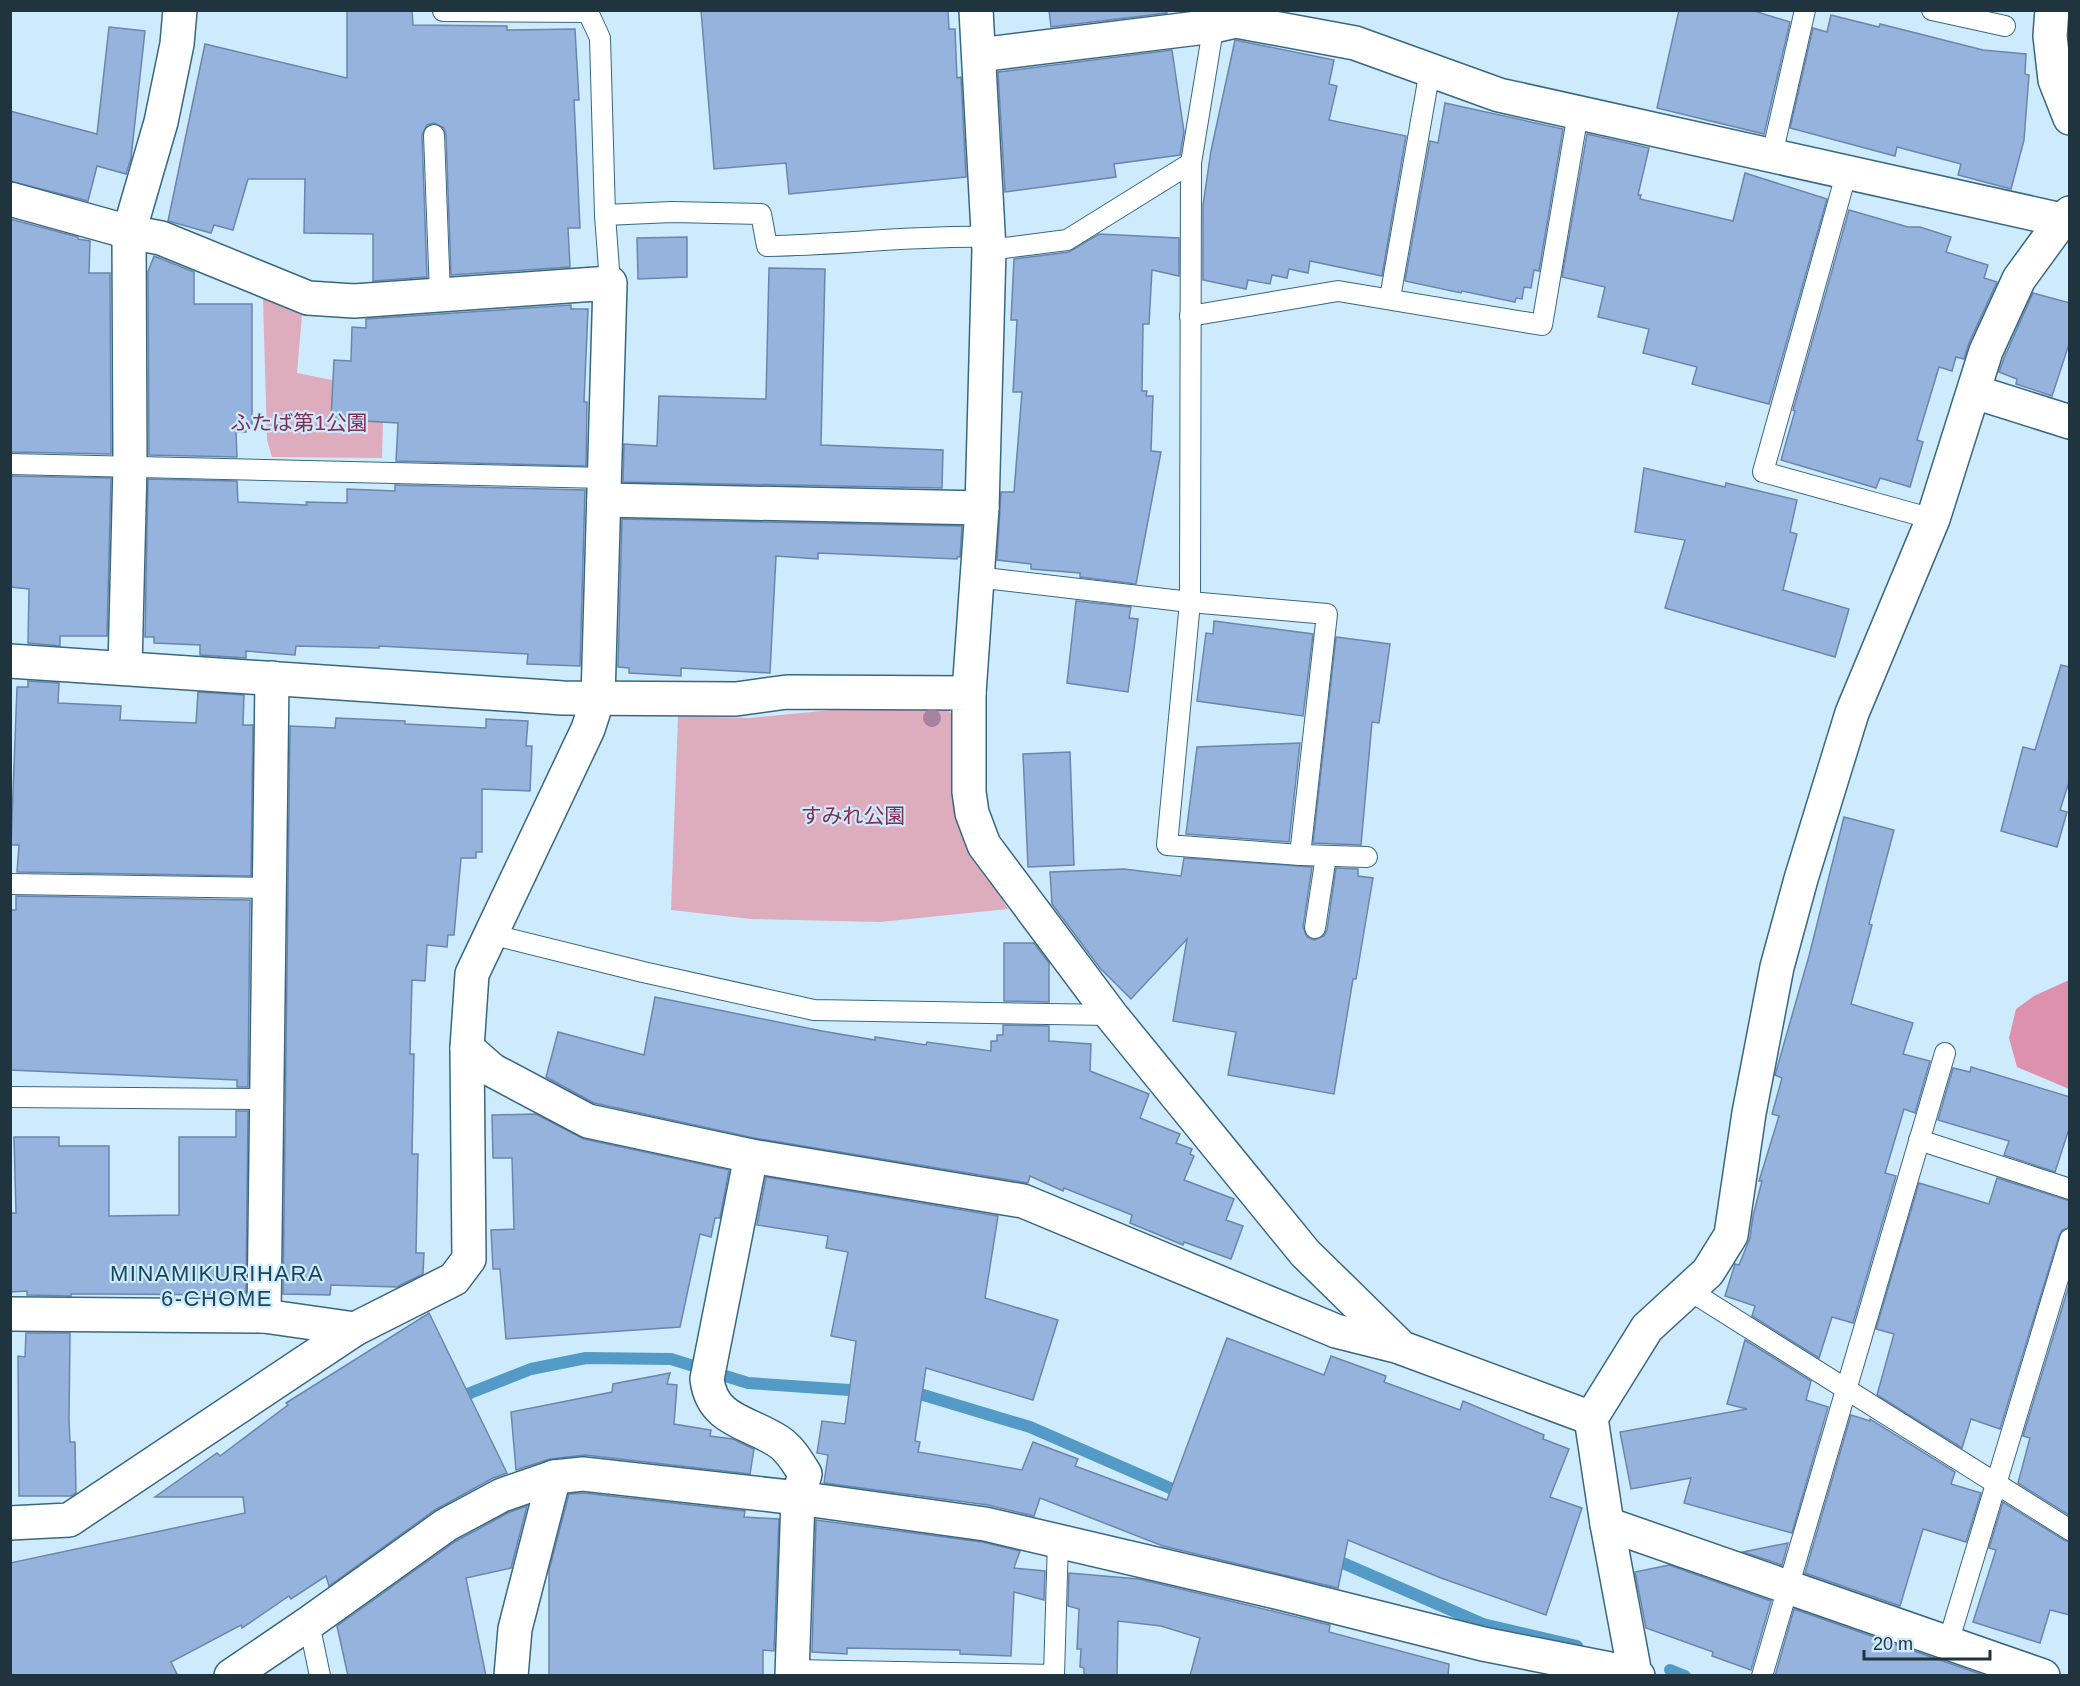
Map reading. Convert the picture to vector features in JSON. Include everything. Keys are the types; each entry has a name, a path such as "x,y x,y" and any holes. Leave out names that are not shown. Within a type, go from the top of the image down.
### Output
{"street":[{"path":"125,668 130,466 129,232 161,122 177,44 180,10"},
{"path":"976,10 989,243 982,508 969,693 969,792 972,813 984,845 1110,1015 1305,1253 1402,1348"},
{"path":"2052,10 2050,36 2055,80 2070,118"},
{"path":"231,1676 446,1525 502,1495 554,1477 583,1474 798,1498 985,1524 1483,1644 1636,1675 1607,1524 1591,1418 1647,1328 1708,1272 1731,1235 1749,1113 1777,967 1801,879 1852,713 1934,519 1986,351 2019,279 2066,217 1499,95 1355,43 1236,21 1215,18 979,55"},
{"path":"10,199 129,232 161,238 308,298 354,301 610,283 598,698 588,729 472,974 467,1048 469,1259 454,1279 355,1329 69,1520 10,1523"},
{"path":"1975,392 2070,422"},
{"path":"605,489 982,508"},
{"path":"10,661 563,698 736,699 787,692 969,693"},
{"path":"264,1316 272,678"},
{"path":"467,1048 492,1070 588,1121 751,1156 1023,1201 1336,1331 1402,1348 1591,1418"},
{"path":"751,1156 709,1369 712,1400 729,1416 780,1443 792,1453 805,1474 798,1498 792,1673"},
{"path":"10,1314 264,1316 355,1329"},
{"path":"511,1676 515,1629 554,1477"},
{"path":"1607,1524 2043,1676"}],"lane":[{"path":"1772,155 1805,10"},
{"path":"1932,10 2005,26"},
{"path":"443,11 588,12 600,38 605,215 610,283"},
{"path":"1215,18 1191,163 1190,602 1167,845 1300,855 1367,857"},
{"path":"1390,298 1430,70"},
{"path":"1190,316 1338,291 1542,325 1578,113"},
{"path":"434,135 440,295"},
{"path":"605,215 672,212 761,214 767,246 815,246 950,236 989,243 1067,240 1191,163"},
{"path":"1847,171 1763,472 1934,519"},
{"path":"10,464 130,466 605,489"},
{"path":"976,577 1190,602 1327,614 1300,855"},
{"path":"1315,928 1326,856"},
{"path":"10,884 270,888"},
{"path":"490,934 643,972 814,1010 1110,1015"},
{"path":"1762,1676 1945,1053"},
{"path":"10,1097 267,1099"},
{"path":"1919,1140 2070,1189"},
{"path":"1948,1642 2070,1239"},
{"path":"1688,1289 2070,1530"},
{"path":"792,1673 1054,1674 1058,1541"},
{"path":"309,1623 320,1676"}],"green space":[{"name":"ふたば第1公園","path":"263,299 302,315 297,373 332,380 332,422 383,422 382,458 272,457 267,440"},
{"name":"すみれ公園","path":"944,704 955,719 979,859 1008,909 880,922 751,919 671,910 678,716 749,718 843,709"}],"shaded area":[{"path":"2069,980 2069,1089 2017,1067 2009,1038 2016,1009 2034,996"}],"building":[{"path":"347,10 412,10 413,25 507,26 507,30 575,29 579,100 574,100 580,228 568,228 570,267 451,275 446,135 444,128 434,123 427,125 422,135 427,277 373,281 373,234 304,233 305,179 248,179 233,230 214,225 211,233 168,221 205,44 347,78"},
{"path":"701,10 948,10 949,29 955,29 957,78 961,77 966,177 789,194 786,163 714,169"},
{"path":"1049,10 1166,10 1167,13 1051,27"},
{"path":"1679,10 1751,10 1790,22 1764,134 1657,108"},
{"path":"1831,15 1879,27 1880,24 1983,50 2026,54 2025,74 2029,75 2024,140 2011,189 1958,175 1961,164 1897,147 1895,156 1790,128 1813,28 1827,32"},
{"path":"109,27 145,31 131,158 126,174 97,166 88,201 10,181 10,111 97,134"},
{"path":"1235,40 1334,60 1329,84 1337,86 1329,120 1406,136 1382,276 1310,261 1308,273 1289,269 1287,278 1272,275 1270,284 1248,280 1246,289 1203,280 1203,205 1211,151"},
{"path":"1172,50 1184,132 1180,155 1114,164 1116,177 1005,192 998,72"},
{"path":"1445,103 1563,129 1539,271 1534,270 1531,288 1524,287 1522,299 1516,298 1515,302 1405,281 1430,141 1438,143"},
{"path":"1587,134 1649,148 1638,195 1641,195 1640,199 1733,221 1745,173 1827,199 1769,404 1692,384 1697,367 1643,353 1649,329 1598,317 1605,287 1562,277"},
{"path":"1849,210 1951,237 1946,252 1988,265 1984,278 1997,282 1964,359 1956,357 1952,371 1939,367 1917,440 1923,442 1910,487 1880,478 1876,488 1781,460"},
{"path":"10,219 90,241 89,273 110,273 111,454 10,452"},
{"path":"1099,234 1179,238 1179,276 1152,270 1149,324 1143,324 1142,391 1147,391 1146,396 1153,396 1151,451 1161,452 1136,584 1080,577 1080,573 1031,569 1031,564 997,560 1001,492 1014,492 1022,392 1013,392 1017,320 1011,320 1014,259 1069,252"},
{"path":"687,237 687,277 638,279 637,238"},
{"path":"154,256 194,272 194,304 252,304 252,424 245,424 246,432 236,432 237,457 149,455 148,272"},
{"path":"769,268 825,269 821,445 943,450 942,488 623,482 624,444 657,446 659,396 766,399"},
{"path":"2033,293 2070,303 2070,341 2052,396 2016,384 2017,379 1999,372"},
{"path":"571,305 571,309 588,309 584,402 587,402 586,466 396,461 398,423 331,419 334,360 351,361 352,327 366,328 366,319"},
{"path":"1644,468 1725,487 1726,483 1797,500 1790,532 1797,534 1783,590 1849,609 1835,657 1665,608 1685,540 1635,532"},
{"path":"10,476 111,478 107,636 60,636 60,646 28,643 29,589 10,587"},
{"path":"148,479 237,481 238,502 307,505 306,502 347,503 347,489 395,491 395,485 585,490 580,666 527,664 528,654 379,646 379,648 296,646 295,655 246,651 246,658 200,655 200,645 154,643 154,637 145,637"},
{"path":"622,519 962,526 960,557 957,559 818,553 818,559 776,556 770,673 681,668 681,676 629,673 629,668 618,667"},
{"path":"1076,601 1131,607 1129,618 1138,619 1128,692 1067,683"},
{"path":"1214,621 1313,634 1303,716 1197,701 1206,633 1213,634"},
{"path":"1336,637 1390,644 1379,723 1372,722 1361,845 1313,843"},
{"path":"2061,665 2070,667 2070,779 2060,810 2067,812 2057,847 2001,831 2023,747 2035,750"},
{"path":"28,681 59,683 58,703 121,706 120,720 196,723 198,692 244,695 243,725 253,725 251,876 17,872 19,845 11,845 17,687 28,687"},
{"path":"336,718 486,728 486,719 528,721 526,746 532,746 530,791 482,789 482,852 476,852 476,858 461,858 454,935 448,935 447,947 427,945 425,981 412,980 410,1054 414,1054 412,1154 418,1154 416,1253 424,1253 423,1274 397,1287 331,1285 330,1295 283,1294 290,726 335,728"},
{"path":"1300,743 1289,842 1186,834 1197,747"},
{"path":"1070,752 1074,865 1028,867 1023,754"},
{"path":"1844,817 1894,830 1851,1004 1913,1023 1903,1054 1930,1061 1915,1113 1904,1109 1885,1173 1896,1176 1853,1323 1832,1317 1819,1358 1752,1316 1755,1306 1725,1296 1735,1264 1739,1265 1750,1238 1762,1181 1759,1181 1779,1116 1772,1114 1782,1078 1775,1075 1809,956"},
{"path":"1184,858 1312,867 1303,927 1307,937 1314,940 1324,936 1327,930 1336,868 1358,869 1358,876 1373,878 1334,1094 1228,1075 1236,1032 1173,1021 1187,939 1131,999 1100,968 1052,904 1050,872 1124,869 1181,876"},
{"path":"16,896 250,900 248,1087 237,1087 237,1080 10,1070 10,910 16,910"},
{"path":"1004,943 1034,943 1049,963 1049,1002 1004,1001"},
{"path":"655,997 875,1040 875,1037 926,1045 927,1042 991,1051 991,1041 997,1041 997,1035 1003,1035 1003,1025 1049,1026 1049,1041 1091,1044 1090,1071 1149,1094 1140,1118 1180,1134 1176,1143 1192,1149 1190,1154 1194,1156 1184,1180 1234,1199 1226,1220 1243,1226 1231,1259 1184,1242 1183,1245 1130,1223 1132,1215 1064,1188 1063,1191 1030,1176 1028,1183 754,1138 594,1103 546,1077 558,1032 644,1055"},
{"path":"1971,1067 2070,1097 2070,1126 2055,1172 2004,1155 2009,1141 1938,1120 1953,1068 1970,1072"},
{"path":"236,1111 248,1111 246,1293 237,1293 237,1295 71,1294 71,1296 27,1295 27,1291 10,1292 10,1213 16,1213 14,1137 59,1137 59,1146 109,1146 109,1216 179,1215 179,1137 236,1137"},
{"path":"536,1114 584,1139 729,1170 720,1218 715,1218 711,1237 700,1234 680,1327 506,1339 500,1269 493,1269 491,1230 514,1229 512,1158 493,1158 492,1115"},
{"path":"766,1177 998,1216 985,1298 1058,1320 1033,1400 926,1368 915,1441 920,1442 918,1452 1022,1470 1033,1442 1078,1459 1075,1466 1167,1500 1227,1338 1324,1375 1331,1356 1386,1376 1384,1382 1460,1410 1463,1401 1544,1435 1543,1439 1569,1449 1550,1497 1582,1508 1546,1615 1441,1578 1348,1540 1338,1588 1163,1546 1040,1498 1034,1516 988,1505 824,1483 828,1455 817,1453 822,1421 845,1424 856,1341 831,1336 848,1252 826,1248 828,1236 757,1225"},
{"path":"1997,1178 2070,1201 2070,1227 2062,1230 2059,1236 2000,1429 1971,1419 1962,1448 1877,1395 1894,1334 1876,1329 1919,1183 1989,1204"},
{"path":"2070,1282 2070,1516 2018,1483 2030,1438 2023,1436"},
{"path":"429,1313 507,1473 493,1478 435,1510 329,1586 326,1576 291,1599 289,1596 242,1628 241,1625 171,1662 178,1676 10,1676 10,1563 245,1513 243,1497 155,1497 217,1453 220,1456 288,1405 286,1403"},
{"path":"26,1333 70,1333 69,1420 70,1442 75,1442 76,1493 71,1496 19,1496 18,1356 25,1357"},
{"path":"1745,1340 1811,1381 1806,1400 1828,1407 1792,1533 1684,1503 1691,1478 1631,1489 1620,1432 1747,1409 1727,1404"},
{"path":"670,1373 667,1384 677,1385 674,1424 711,1430 710,1436 733,1439 754,1449 750,1474 585,1455 550,1459 516,1470 511,1412 612,1392 613,1384"},
{"path":"1851,1415 1870,1421 1870,1419 1955,1472 1951,1484 1981,1493 1966,1542 1923,1529 1900,1606 1805,1573"},
{"path":"583,1493 745,1511 744,1517 779,1519 774,1651 763,1650 763,1676 549,1676 549,1570 569,1494"},
{"path":"2003,1502 2070,1542 2070,1615 2050,1610 2040,1643 1973,1622 1996,1550 1989,1548"},
{"path":"527,1506 511,1568 466,1578 486,1676 348,1676 337,1626 456,1541 510,1512"},
{"path":"816,1520 982,1542 1020,1551 1014,1568 1045,1571 1044,1600 1014,1592 1011,1656 960,1654 960,1650 847,1648 847,1654 812,1652"},
{"path":"1788,1543 1782,1565 1743,1552"},
{"path":"1669,1565 1771,1601 1751,1670 1712,1656 1713,1652 1646,1628 1635,1572"},
{"path":"1069,1573 1139,1579 1330,1625 1329,1632 1449,1664 1448,1676 1190,1676 1200,1638 1161,1626 1118,1621 1117,1676 1084,1676 1084,1668 1080,1667 1081,1649 1077,1649 1079,1609 1068,1606"},
{"path":"1794,1609 1983,1675 1983,1676 1775,1676"}],"waterway":[{"path":"456,1403 470,1393 531,1369 586,1358 671,1359 748,1383 864,1391"},
{"path":"908,1393 920,1394 1030,1427 1186,1495"},
{"path":"1329,1557 1483,1624 1577,1646"},
{"path":"1670,1670 1685,1676"}],"district":[{"name":"MINAMIKURIHARA 6-CHOME","path":"217,1286"}]}
